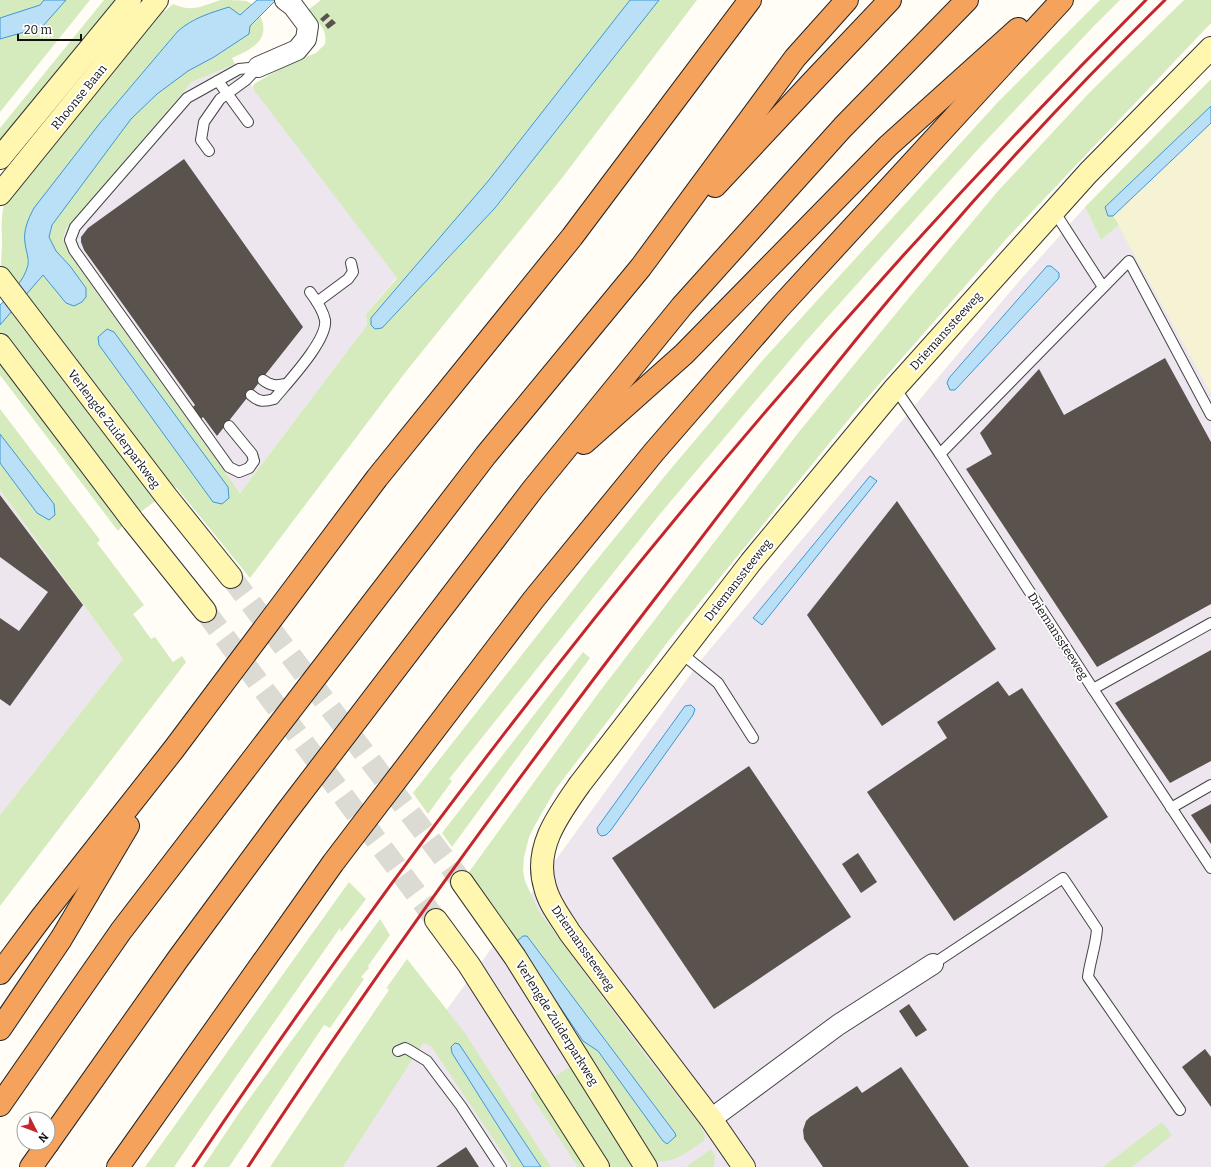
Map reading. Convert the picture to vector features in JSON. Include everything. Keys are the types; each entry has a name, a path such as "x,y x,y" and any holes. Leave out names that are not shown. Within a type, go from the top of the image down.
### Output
{"highway":[{"path":"0,973 41,918 174,749 377,478 572,237 750,0"},
{"path":"0,1105 126,924 486,456 641,266 795,58 847,0"},
{"path":"641,266 890,0"},
{"path":"56,1132 178,959 285,814 533,489 682,306 843,127 967,0"},
{"path":"533,489 684,354 888,146 1050,0"},
{"path":"118,1167 333,863 539,593 654,452 779,308 1062,0"},
{"path":"0,1029 61,939 174,749"},
{"path":"31,1167 42,1151"}],"main road":[{"name":"Rhoonse Baan","path":"0,158 130,0"},
{"name":"Rhoonse Baan","path":"0,194 157,0"},
{"name":"Driemanssteeweg","path":"741,1166 711,1119 570,933 553,907 545,888 541,869 542,854 551,829 563,808 681,653 795,508 895,388 1054,211 1211,48"},
{"name":"Verlengde Zuiderparkweg","path":"1,280 166,496 231,577"},
{"path":"0,345 205,611"},
{"name":"Verlengde Zuiderparkweg","path":"462,882 516,957 646,1167"},
{"path":"436,920 469,965 598,1167"}],"street":[{"path":"258,67 297,50 306,39 308,26 289,2"},
{"path":"711,1119 838,1025 933,964"}],"lane":[{"path":"228,426 252,454 254,460 249,468 239,472 229,467 74,250 70,240 75,227 187,98 239,69 258,67"},
{"path":"209,151 201,140 204,122 220,99 246,80 258,67"},
{"path":"218,81 248,122"},
{"path":"1054,211 1103,287"},
{"path":"940,454 1129,261 1211,415"},
{"path":"317,302 348,279 353,272 351,263"},
{"path":"251,395 258,401 274,399 315,348 323,333 325,320 317,302 310,292"},
{"path":"263,380 270,385 278,386 286,384"},
{"name":"Driemanssteeweg","path":"895,388 940,454 1211,868"},
{"name":"Driemanssteeweg","path":"1093,689 1211,623"},
{"path":"681,653 718,683 753,738"},
{"path":"1171,808 1211,785"},
{"path":"933,964 1063,878 1097,929 1097,937 1088,977 1180,1110"},
{"path":"398,1051 405,1048 427,1061 461,1106 501,1167"}],"shaded area":[{"path":"235,64 397,277 366,314 367,325 240,493 68,252 63,239 66,229 192,82"},
{"path":"1211,123 1211,393 1113,216"},
{"path":"1085,207 1101,240 1119,225 1211,393 1211,1167 343,1167 416,1052 701,660 1015,286"},
{"path":"0,490 123,659 0,815"}],"green space":[{"path":"0,0 44,0 40,5 0,18"},
{"path":"66,0 90,0 0,112 0,39 42,27"},
{"path":"104,0 122,0 0,151 0,128"},
{"path":"221,0 246,1 251,3 258,11 263,24 261,38 252,48 232,58 235,64 192,82 66,229 63,239 68,252 240,493 367,325 366,314 397,278 254,90 254,84 290,63 316,53 325,44 326,39 323,30 308,10 321,0 630,0 489,180 372,318 375,329 382,328 495,208 659,0 697,0 562,178 404,374 250,578 176,487 170,491 23,298 44,274 70,266 56,251 49,237 52,225 131,119 157,94 188,71 214,57 249,34 250,26 257,20 240,15 229,7 193,20 178,31 100,123 25,242 27,266 24,276 17,287 5,274 1,264 2,216 6,198 159,7 165,11 173,4 186,8 197,8","holes":["98,337 222,504 213,502 99,345"]},
{"path":"1100,0 1120,0 981,146 806,341 660,514 449,779 452,781 428,814 413,793 591,567 669,471 762,361 998,102"},
{"path":"1184,0 1211,0 1211,23 1008,237 853,414 670,639 555,790 529,837 524,857 523,871 525,881 538,910 643,1052 701,1126 705,1136 704,1141 674,1159 668,1161 653,1161 580,1044 583,1041 598,1051 675,1132 527,936 523,936 516,942 469,872 600,691 798,433 998,191 1090,92"},
{"path":"1211,79 1211,106 1106,207 1108,216 1113,216 1119,225 1101,240 1085,207"},
{"path":"13,308 157,500 139,513 0,335 0,325"},
{"path":"0,364 123,525 118,531 0,375"},
{"path":"0,409 100,540 97,543 144,605 133,614 151,639 155,637 173,662 182,656 186,662 0,906 0,815 123,659 0,490 0,463 37,513 54,504 0,434"},
{"path":"583,652 590,658 452,847 442,833"},
{"path":"349,882 366,899 341,932 340,928 174,1167 145,1167"},
{"path":"380,919 390,935 368,966 369,968 361,977 364,979 330,1028 324,1025 229,1167 203,1167 241,1110"},
{"path":"407,959 465,1033 551,1167 541,1167 459,1044 452,1053 524,1167 512,1167 431,1046 423,1043 343,1167 270,1167 389,990 387,988 385,990"},
{"path":"570,1067 636,1167 607,1167 549,1080"},
{"path":"536,1089 587,1167 578,1167 530,1094"},
{"path":"1162,1122 1172,1135 1132,1167 1103,1167"},
{"path":"711,1149 715,1156 714,1167 686,1167"}],"water":[{"path":"44,0 66,0 42,27 0,39 0,18 40,5"},
{"path":"257,0 276,0 250,26 249,34 214,57 188,71 157,94 131,119 52,225 49,237 56,251 70,266 86,288 86,297 82,302 74,306 66,303 43,275 0,325 0,305 20,282 28,265 25,234 26,225 32,212 100,123 178,31 184,26 202,16 229,7 240,15"},
{"path":"630,0 659,0 495,208 382,328 375,329 371,325 371,318 489,180"},
{"path":"1211,106 1211,123 1113,216 1108,216 1105,207"},
{"path":"1047,266 1051,266 1059,273 1059,278 955,390 950,390 947,383 949,378"},
{"path":"107,329 114,332 228,487 229,498 222,504 213,502 99,345 98,337"},
{"path":"0,434 54,504 55,515 49,520 37,513 0,463"},
{"path":"870,476 877,481 762,625 753,618"},
{"path":"691,705 695,709 693,715 611,830 606,835 601,836 598,833 597,828 685,706"},
{"path":"523,936 527,936 675,1133 676,1136 667,1144 663,1141 598,1051 583,1041 516,942"},
{"path":"455,1043 459,1044 541,1167 524,1167 452,1053 451,1047"}],"building":[{"path":"327,13 330,16 323,22 320,19"},
{"path":"332,19 336,23 328,29 325,25"},
{"path":"184,159 303,327 217,436 203,417 201,419 193,407 195,405 84,250 81,242 81,237 88,228"},
{"path":"1165,358 1211,442 1211,604 1097,667 966,469 992,454 980,433 1039,369 1064,415"},
{"path":"0,495 83,605 10,706 0,699 0,618 19,631 48,592 0,557"},
{"path":"897,501 996,649 882,726 807,615"},
{"path":"1211,650 1211,761 1170,783 1115,703"},
{"path":"998,681 1009,696 1022,688 1108,817 954,921 867,792 947,738 937,722"},
{"path":"749,766 851,917 714,1009 612,858"},
{"path":"1211,804 1211,844 1191,815"},
{"path":"858,853 877,882 861,893 842,864"},
{"path":"909,1004 927,1030 916,1037 899,1011"},
{"path":"1205,1049 1211,1057 1211,1107 1182,1067"},
{"path":"901,1067 969,1167 823,1167 804,1139 803,1130 806,1121 857,1086 862,1093"},
{"path":"466,1147 479,1167 436,1167"}],"tunnel":[{"path":"231,577 462,882"},
{"path":"205,611 436,920"}],"railway":[{"path":"193,1167 300,1012 410,859 524,709 641,561 762,416 887,274 1015,135 1146,0"},
{"path":"248,1167 346,1021 498,807 799,411 857,338 953,224 1092,73 1165,0"}]}
